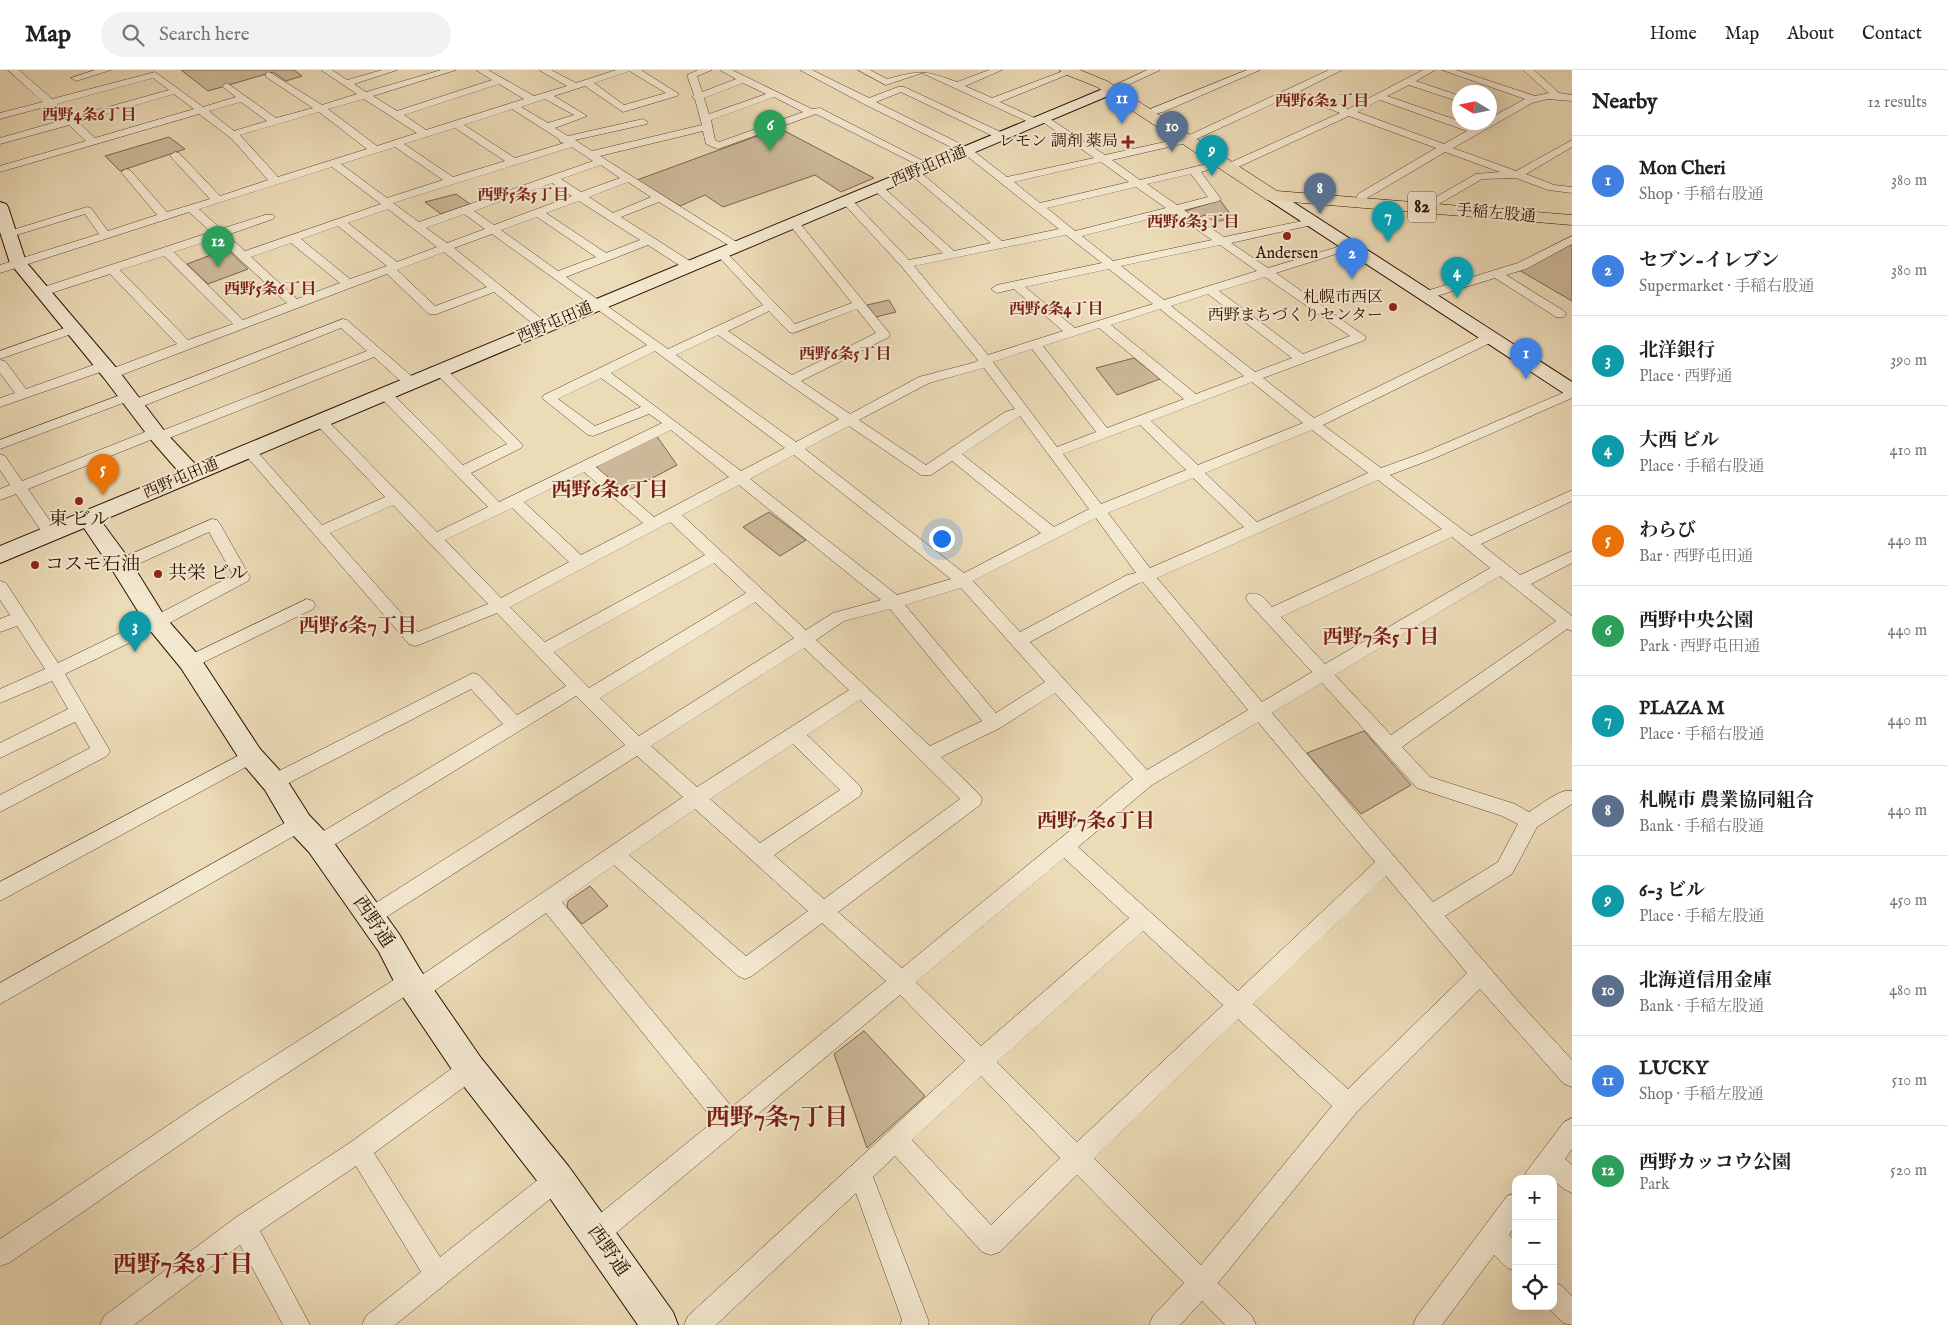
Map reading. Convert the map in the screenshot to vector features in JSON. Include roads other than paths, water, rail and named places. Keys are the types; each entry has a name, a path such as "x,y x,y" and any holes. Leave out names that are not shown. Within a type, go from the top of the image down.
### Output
{"main road":[{"path":"1070,70 1102,84 1148,112 1186,140 1273,196"},
{"name":"手稲左股通","path":"1273,196 1572,220"}],"street":[{"path":"14,70 94,142"},
{"path":"326,70 424,133"},
{"path":"346,82 392,70"},
{"path":"233,134 452,70"},
{"path":"481,70 534,100"},
{"path":"544,70 575,86"},
{"path":"587,83 623,109 674,94 634,70"},
{"path":"706,70 692,75 697,97 707,123 710,142 718,146 817,110 922,170 1000,245"},
{"path":"725,70 811,112"},
{"path":"805,70 967,151 1313,424 1470,543 1570,623 1390,746"},
{"path":"863,70 886,82 923,70 991,102 1039,120 1104,159 1360,337 1054,452"},
{"path":"956,86 998,70"},
{"path":"991,102 1070,70"},
{"path":"1110,90 1155,70"},
{"path":"1148,112 1160,110 1256,70"},
{"path":"1006,181 1186,140 1337,70"},
{"path":"1038,207 1194,170 1226,165 1349,112 1430,70"},
{"path":"1447,70 1532,98"},
{"path":"1528,70 1555,94"},
{"path":"76,78 100,71"},
{"path":"0,269 621,71"},
{"path":"0,116 155,74 233,134 274,181"},
{"path":"269,75 320,108 374,149"},
{"path":"697,97 744,79"},
{"path":"395,115 500,81"},
{"path":"1408,81 1452,96"},
{"path":"228,86 275,122"},
{"path":"868,102 901,89 1001,136"},
{"name":"西野屯田通","path":"0,555 1110,90"},
{"path":"0,141 176,91"},
{"path":"1291,92 1552,188 1572,190"},
{"path":"590,155 707,123 774,94"},
{"path":"1497,118 1532,98 1555,94 1572,98"},
{"path":"546,95 582,116 546,128"},
{"path":"1378,96 1452,122"},
{"path":"0,169 243,98"},
{"path":"513,106 737,246"},
{"path":"1497,112 1504,114"},
{"path":"242,256 451,181 514,162 568,142 643,122"},
{"path":"456,124 514,162"},
{"path":"1362,202 1362,196 1476,130"},
{"path":"395,142 451,181"},
{"path":"1437,209 1433,203 1480,176 1518,175 1572,143"},
{"path":"175,155 218,200"},
{"path":"332,162 445,247 544,327"},
{"path":"417,227 600,162"},
{"path":"906,264 1070,233 1215,199 1194,170"},
{"path":"126,172 165,217"},
{"path":"553,179 689,266"},
{"path":"0,403 23,394 186,346 350,285 491,229 628,179"},
{"path":"878,188 951,254"},
{"path":"1273,196 1427,295 1572,392"},
{"path":"612,217 659,198"},
{"path":"847,201 906,264 985,360 1147,576 1387,863 1572,1076"},
{"path":"0,207 7,238 18,263 107,370 157,435 194,475"},
{"path":"192,208 296,305"},
{"path":"7,238 86,210 106,236"},
{"path":"466,210 796,449 963,580 1145,780"},
{"path":"537,212 604,257"},
{"path":"42,292 269,217"},
{"path":"340,222 393,268 433,311 494,288"},
{"path":"997,289 1312,222"},
{"path":"790,381 884,334 794,223"},
{"path":"292,238 350,285"},
{"path":"1427,295 1522,266 1572,239"},
{"path":"557,276 649,240"},
{"path":"249,451 415,640 499,606 924,380 981,364 985,360 1160,304 1351,246"},
{"path":"165,250 242,325"},
{"path":"721,253 793,329 860,304"},
{"path":"111,268 186,346"},
{"path":"1496,273 1560,314"},
{"path":"1016,285 1072,332"},
{"path":"1209,289 1301,359"},
{"path":"651,408 593,432 549,398 602,372 718,330 771,306"},
{"path":"0,445 129,401 344,323 377,350 411,383"},
{"path":"1101,323 1193,399"},
{"path":"0,355 73,329"},
{"path":"718,330 790,381 926,472 1010,415 1023,411"},
{"path":"370,917 840,618 893,601 948,587 1098,511 1313,424 1491,337"},
{"path":"1035,344 1104,433"},
{"path":"0,495 377,350"},
{"path":"0,364 23,394"},
{"path":"440,371 516,445 461,472"},
{"path":"602,372 741,478 893,601 994,723"},
{"path":"1018,640 1133,579 1147,576 1572,392"},
{"path":"385,394 497,508"},
{"path":"1141,419 1255,529"},
{"path":"320,421 583,692 696,798 902,982 1243,1325"},
{"path":"435,539 672,424"},
{"path":"952,454 1052,534"},
{"path":"0,459 50,534"},
{"path":"586,466 653,524"},
{"path":"1470,543 1572,496"},
{"path":"320,532 394,499"},
{"path":"514,501 580,564"},
{"path":"615,854 745,969 973,800 928,755 672,515"},
{"name":"西野通","path":"88,518 157,623 190,662 251,756 274,782 298,823 319,844 389,943 413,986 470,1069 557,1179 660,1325"},
{"path":"0,696 56,673 157,623 242,577 212,524 121,566"},
{"path":"1270,614 1453,530"},
{"path":"542,650 715,556"},
{"path":"1519,584 1572,556"},
{"path":"595,1234 1145,780 1261,713 1501,568"},
{"path":"0,587 56,673 77,713 101,751 0,804"},
{"path":"319,844 515,725 583,692 756,594"},
{"path":"1254,598 1424,783 1508,810 1530,821"},
{"path":"190,662 307,605"},
{"path":"0,626 19,618"},
{"path":"274,782 473,680 515,725"},
{"path":"928,755 994,723 1057,683"},
{"path":"0,1254 212,1109 413,986 548,900 696,798 860,691"},
{"path":"0,751 77,713"},
{"path":"759,854 853,791 794,734"},
{"path":"0,892 251,756"},
{"path":"1431,914 1505,868 1530,821 1568,797"},
{"path":"2,987 298,823"},
{"path":"1065,847 1348,1105"},
{"path":"897,1141 992,1243 1077,1158 1387,863"},
{"path":"548,900 730,1123"},
{"path":"697,1325 981,1061 1143,918"},
{"path":"1162,1325 1202,1283 1348,1105 1482,973"},
{"path":"123,1322 244,1227 359,1150 470,1069"},
{"path":"1572,1130 1542,1170 1572,1181"},
{"path":"359,1150 437,1275"},
{"path":"859,1176 867,1189 916,1322 913,1325"},
{"path":"375,1325 557,1179"},
{"path":"1426,1325 1512,1210"},
{"path":"244,1227 297,1325"},
{"path":"1492,1236 1512,1255"},
{"path":"1557,1299 1572,1314"}],"place":[{"name":"LUCKY","path":"1122,124"},
{"name":"レモン 調剤 薬局","path":"1128,142"},
{"name":"西野中央公園","path":"770,151"},
{"name":"北海道信用金庫","path":"1172,152"},
{"name":"6-3 ビル","path":"1212,176"},
{"name":"札幌市 農業協同組合","path":"1320,214"},
{"name":"Andersen","path":"1287,236"},
{"name":"PLAZA M","path":"1388,242"},
{"name":"西野カッコウ公園","path":"218,267"},
{"name":"セブン-イレブン","path":"1352,279"},
{"name":"大西 ビル","path":"1457,298"},
{"name":"札幌市西区 西野まちづくりセンター","path":"1393,307"},
{"name":"Mon Cheri","path":"1526,379"},
{"name":"わらび","path":"103,495"},
{"name":"東 ビル","path":"79,501"},
{"name":"コスモ石油","path":"35,565"},
{"name":"共栄 ビル","path":"158,574"},
{"name":"北洋銀行","path":"135,652"}],"district":[{"name":"西野6条2丁目","path":"1322,102"},
{"name":"西野4条6丁目","path":"89,116"},
{"name":"西野5条5丁目","path":"523,196"},
{"name":"西野6条3丁目","path":"1193,223"},
{"name":"西野5条6丁目","path":"270,290"},
{"name":"西野6条4丁目","path":"1056,310"},
{"name":"西野6条5丁目","path":"845,355"},
{"name":"西野6条6丁目","path":"610,490"},
{"name":"西野6条7丁目","path":"358,626"},
{"name":"西野7条5丁目","path":"1381,637"},
{"name":"西野7条6丁目","path":"1096,821"},
{"name":"西野7条7丁目","path":"777,1118"},
{"name":"西野7条8丁目","path":"183,1265"}]}
